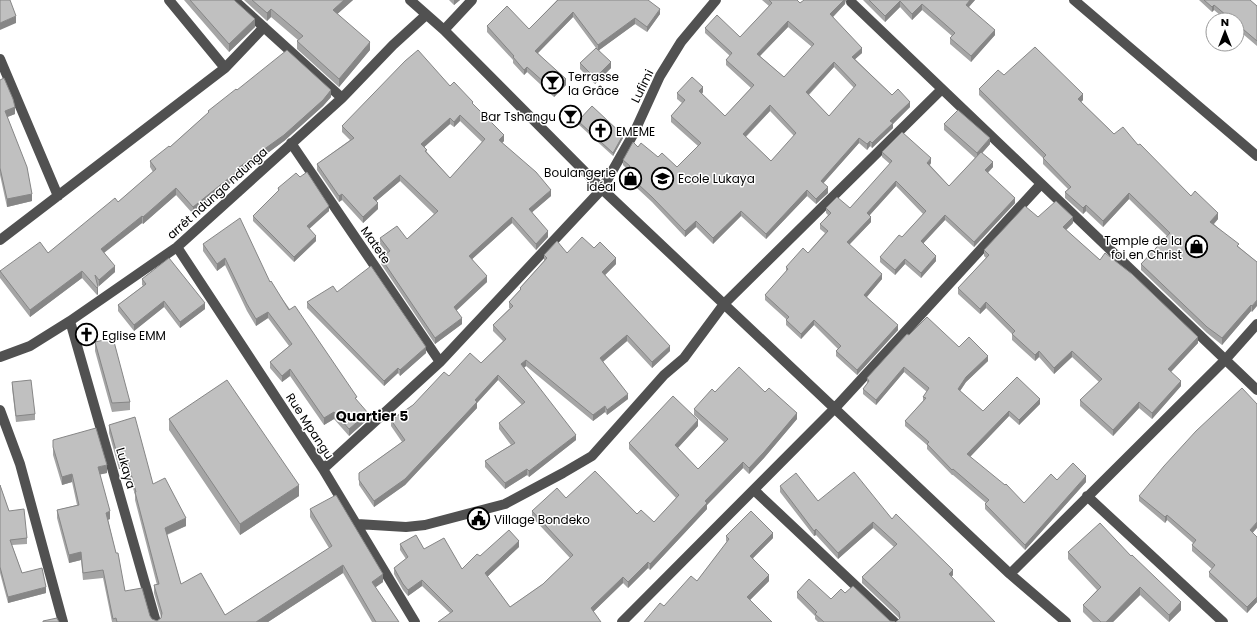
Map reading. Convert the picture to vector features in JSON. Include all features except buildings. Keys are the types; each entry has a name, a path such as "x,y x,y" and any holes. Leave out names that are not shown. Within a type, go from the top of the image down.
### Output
{"street":[{"path":"169,0 225,68"},
{"path":"234,0 342,98"},
{"path":"410,0 444,30 602,189 1010,574 1066,622"},
{"path":"444,30 472,0"},
{"name":"Lufimi","path":"323,469 440,362 602,189 634,133 664,70 704,12 716,0"},
{"path":"1074,0 1257,156"},
{"path":"851,2 1257,390"},
{"name":"arrêt ndunga ndunga","path":"0,357 30,346 70,321 177,247 342,98 393,45 426,15"},
{"path":"0,240 225,68 264,27"},
{"path":"0,59 58,196"},
{"path":"356,524 406,527 424,525 505,504 592,456 664,375 684,358 724,304 942,89"},
{"path":"1248,148 1257,141"},
{"name":"Matete","path":"291,143 440,362"},
{"path":"622,622 835,408 1041,184"},
{"name":"Rue Mpangu","path":"177,247 323,469 416,622"},
{"name":"Lukaya","path":"70,321 156,622"},
{"path":"1010,574 1225,360 1257,324"},
{"path":"0,410 20,464 63,622"},
{"path":"754,490 894,622"},
{"path":"1087,496 1223,622"}],"place":[{"name":"Terrasse la Grâce","path":"552,83"},
{"name":"Bar Tshangu","path":"571,116"},
{"name":"EMEME","path":"600,131"},
{"name":"Ecole Lukaya","path":"662,178"},
{"name":"Boulangerie idéal","path":"631,179"},
{"name":"Temple de la foi en Christ","path":"1197,247"},
{"name":"Eglise EMM","path":"87,335"},
{"name":"Village Bondeko","path":"478,519"}],"district":[{"name":"Quartier 5","path":"372,416"}]}
